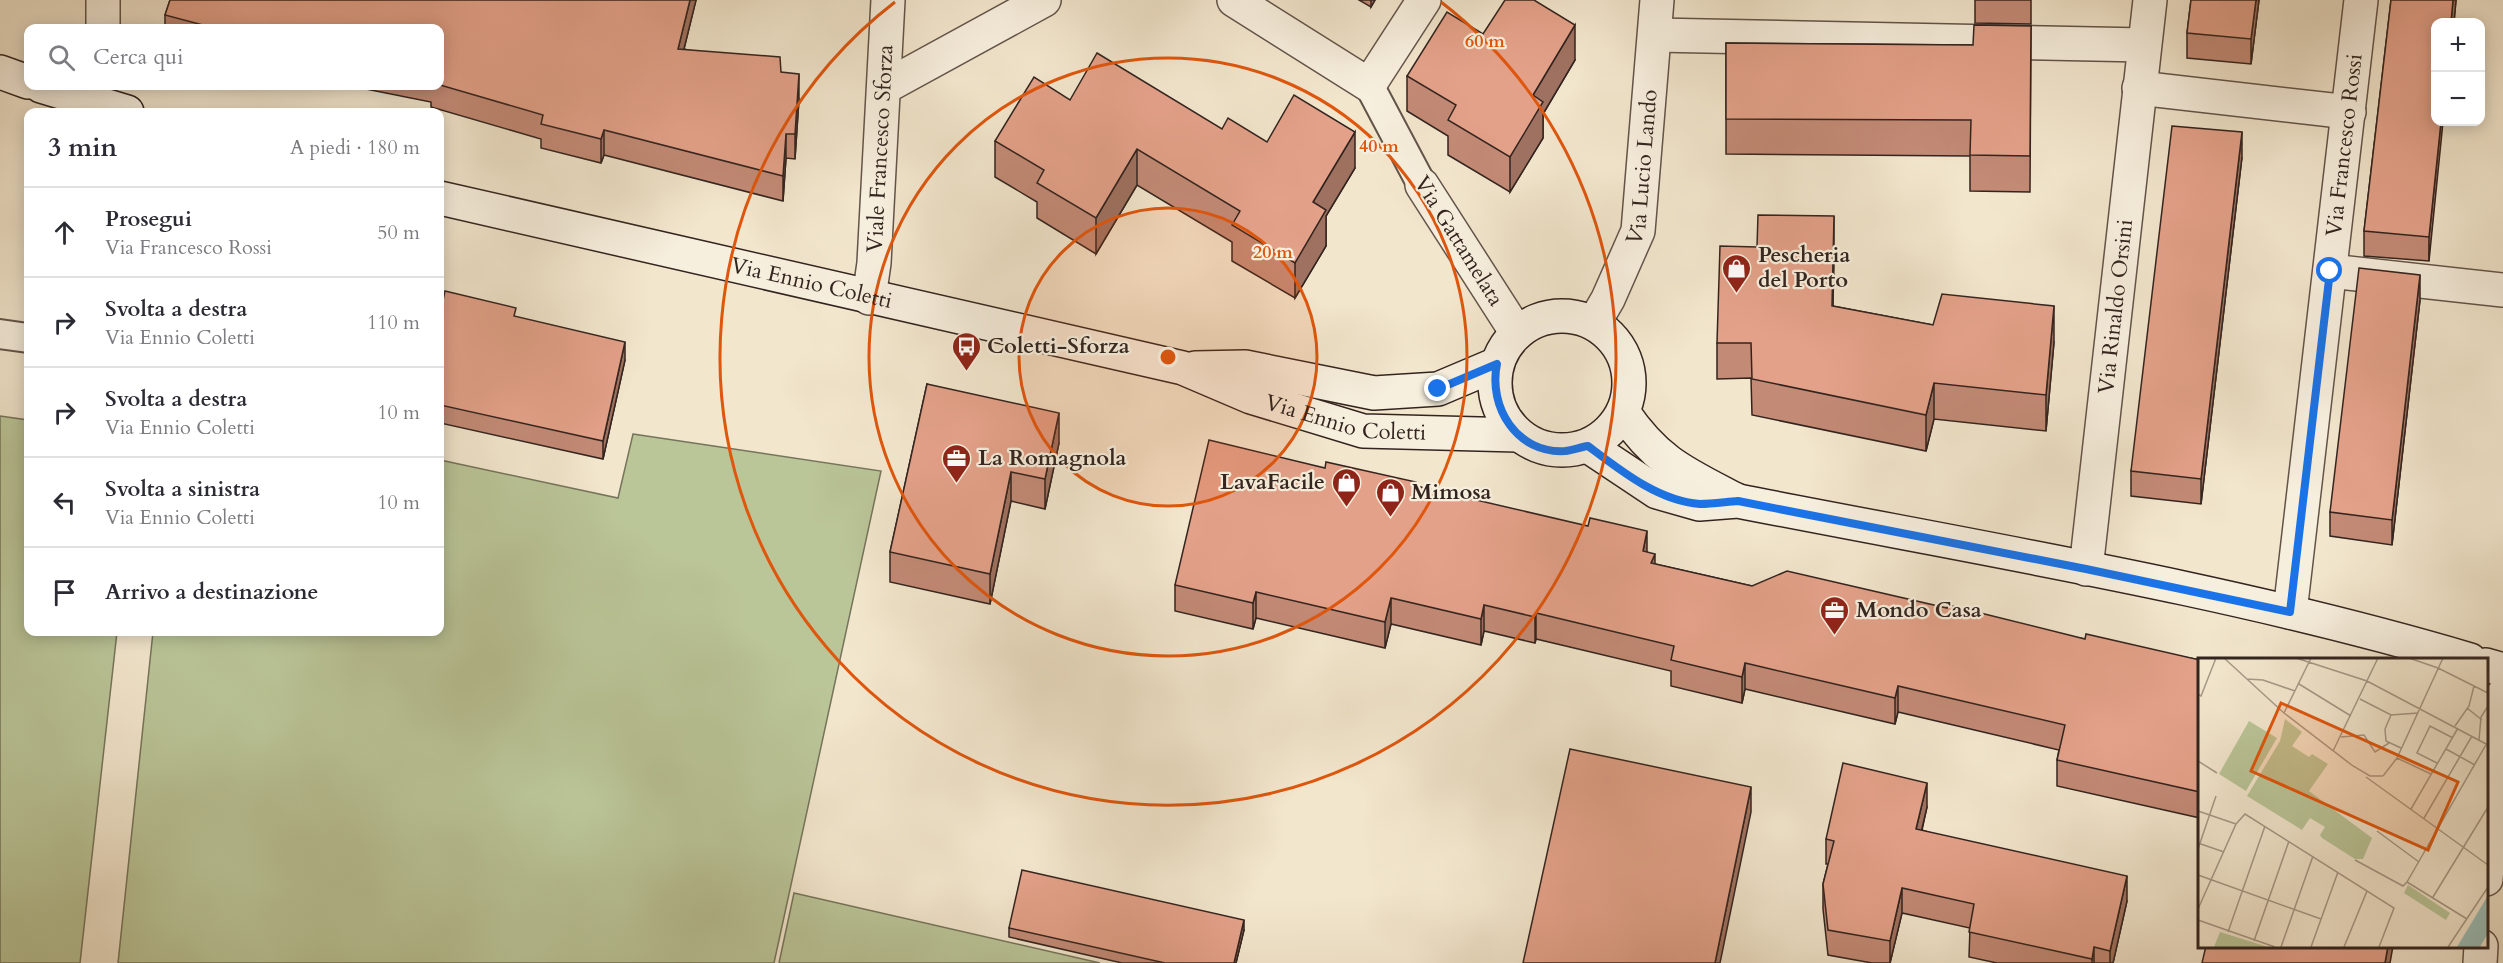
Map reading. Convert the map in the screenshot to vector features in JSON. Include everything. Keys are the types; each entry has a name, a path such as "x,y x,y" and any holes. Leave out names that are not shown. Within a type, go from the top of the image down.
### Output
{"street":[{"path":"103,0 103,24"},
{"name":"Viale Francesco Sforza","path":"869,298 874,262 888,0"},
{"path":"885,87 1044,0"},
{"name":"Via Gattamelata","path":"1234,0 1369,85"},
{"path":"1369,85 1424,0"},
{"name":"Via Lucio Lando","path":"1593,323 1608,298 1638,231 1656,35 1657,0"},
{"name":"Via Rinaldo Orsini","path":"2086,569 2150,0"},
{"name":"Via Francesco Rossi","path":"2290,612 2361,0"},
{"path":"1656,35 2144,45"},
{"path":"0,72 24,81"},
{"path":"2139,88 2349,111"},
{"path":"54,90 105,104"},
{"name":"Via Gattamelata","path":"1422,185 1516,333"},
{"name":"Via Ennio Coletti","path":"444,199 1183,368 1251,397 1363,431 1518,435"},
{"path":"2330,271 2503,290"},
{"name":"Via Ennio Coletti","path":"1553,316 1574,316 1593,323 1614,339 1626,361 1629,387 1623,412 1602,437 1588,446 1564,451 1540,447 1518,435 1500,410 1495,395 1494,379 1504,347 1516,333 1534,322 1553,316"},
{"name":"Via Ennio Coletti","path":"1183,368 1245,367 1374,393 1438,389 1497,364"},
{"path":"1623,412 1643,441 1674,467 1738,501"},
{"path":"1588,446 1657,492 1699,504 1738,501 2086,569 2290,612 2462,658"},
{"path":"2488,665 2503,670"},
{"path":"2488,868 2503,695"},
{"path":"2480,963 2481,948"}],"lane":[{"name":"Via Gattamelata","path":"1369,85 1422,185"},
{"path":"0,334 24,337"}],"green space":[{"path":"0,416 24,419 24,636 117,636 80,963 0,963"},
{"path":"633,434 881,471 774,963 118,963 153,636 444,636 444,461 618,498"},
{"path":"794,893 1100,963 779,963"}],"building":[{"path":"170,0 690,0 678,49 780,57 781,72 799,74 795,134 786,134 783,176 604,130 601,139 541,124 543,115 444,86 444,24 199,24 165,15"},
{"path":"1505,0 1534,0 1575,25 1533,95 1543,102 1510,157 1448,120 1456,105 1407,76 1447,12 1483,34"},
{"path":"2191,0 2256,0 2251,39 2187,33"},
{"path":"2391,0 2453,0 2451,18 2431,18 2431,126 2441,126 2429,237 2364,231"},
{"path":"1974,25 2031,26 2030,156 1970,155 1971,120 1726,119 1726,43 1973,45"},
{"path":"1097,53 1222,129 1228,118 1267,142 1294,95 1355,132 1313,202 1326,210 1295,263 1232,225 1240,211 1137,149 1096,218 1037,183 1044,170 995,141 1034,77 1070,100"},
{"path":"2172,126 2242,132 2201,479 2131,471"},
{"path":"1758,215 1834,216 1832,306 1933,325 1942,294 2054,306 2046,395 1934,383 1926,415 1752,379 1751,343 1717,343 1720,246 1757,247"},
{"path":"2359,268 2420,275 2392,520 2330,512"},
{"path":"445,291 516,308 514,316 625,342 603,441 444,406"},
{"path":"927,384 1059,413 1045,479 1011,472 990,574 890,552"},
{"path":"1209,440 1325,468 1326,462 1416,482 1416,486 1588,526 1590,518 1647,531 1643,551 1655,554 1651,563 1752,586 1787,571 1947,608 1948,605 2085,639 2086,634 2198,660 2198,792 2057,760 2065,725 1898,686 1895,698 1745,663 1742,677 1671,660 1674,646 1536,613 1535,617 1484,605 1481,619 1391,598 1385,622 1256,592 1253,603 1175,585"},
{"path":"1570,749 1751,787 1715,963 1523,963"},
{"path":"1843,763 1927,783 1916,829 2127,876 2110,951 2094,947 2092,959 1969,932 1974,904 1902,888 1890,941 1828,930 1823,884 1834,841 1826,839"},
{"path":"1022,870 1244,920 1234,963 1165,963 1009,928"},
{"path":"2206,948 2388,948 2385,963 2202,963"}],"place":[{"name":"Pescheria del Porto","path":"1737,294"},
{"name":"Coletti-Sforza","path":"966,372"},
{"name":"La Romagnola","path":"957,484"},
{"name":"LavaFacile","path":"1346,508"},
{"name":"Mimosa","path":"1390,518"},
{"name":"Mondo Casa","path":"1835,636"}],"route":[{"path":"1438,389 1497,364 1494,379 1495,395 1508,424 1518,435 1540,447 1564,451 1588,446 1616,467 1657,492 1699,504 1738,501 2086,569 2290,612 2330,271"}]}
